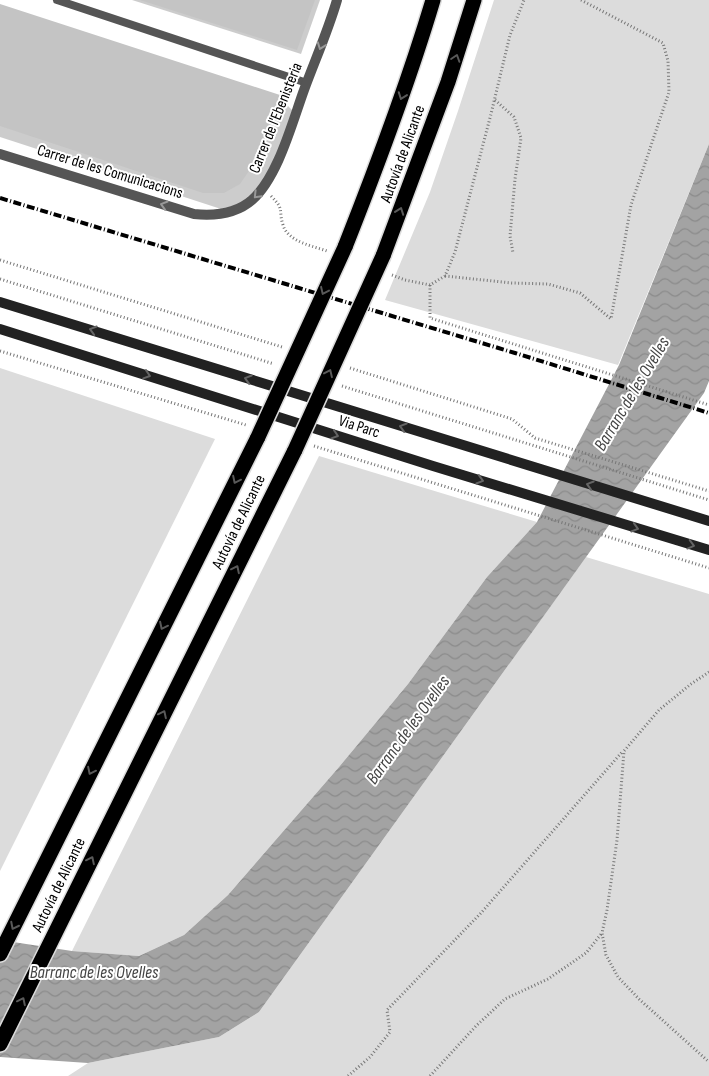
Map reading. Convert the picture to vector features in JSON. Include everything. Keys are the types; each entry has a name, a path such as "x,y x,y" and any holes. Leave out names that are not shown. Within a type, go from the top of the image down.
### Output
{"highway":[{"name":"Autovía de Alicante","path":"0,954 258,437 378,164 433,0"},
{"name":"Autovía de Alicante","path":"0,1044 294,450 383,256 448,82 474,0"}],"main road":[{"name":"Via Parc","path":"0,302 709,521"},
{"name":"Via Parc","path":"0,329 433,466 709,550"}],"street":[{"name":"Carrer de l'Ebenisteria","path":"211,216 232,212 251,201 263,188 279,159 337,0"},
{"name":"Carrer de les Comunicacions","path":"0,154 194,214 211,216"}],"lane":[{"path":"57,0 307,83"}],"path":[{"path":"445,276 455,252 510,35 524,0"},
{"path":"388,274 405,280 430,284 445,276 512,283 548,284 580,293 611,320 631,205 670,92 668,61 663,43 581,0"},
{"path":"495,100 514,117 521,138 510,236 513,253"},
{"path":"263,188 280,205 283,227 291,238 340,251"},
{"path":"0,260 288,349"},
{"path":"0,279 275,365"},
{"path":"430,284 430,318 709,404"},
{"path":"344,366 512,419 535,438 709,491"},
{"path":"340,385 709,500"},
{"path":"492,501 709,568"},
{"path":"348,1076 370,1057 390,1032 387,1010 482,913 660,710 691,684 709,672"},
{"path":"624,751 615,856 602,933 606,956 618,977 639,999 709,1062"},
{"path":"430,1076 476,1026 505,999 548,979 586,954 602,933"}],"shaded area":[{"path":"494,0 709,0 709,144 618,365 385,300 430,192"},
{"path":"0,368 215,439 0,871"},
{"path":"319,456 537,522 487,577 408,684 228,895 184,935 139,956 72,951"},
{"path":"586,557 709,594 709,1076 68,1076 88,1063 219,1037 259,1012"}],"water":[{"name":"Barranc de les Ovelles","path":"709,144 709,381 704,393 259,1012 219,1037 88,1063 0,1057 0,940 72,951 139,956 184,935 228,895 339,767 408,684 487,577 537,522 619,365"}],"building":[{"path":"140,0 315,0 297,50"},
{"path":"0,4 280,95 253,165 240,184 224,193 203,193 0,126"}],"railway":[{"path":"0,198 709,413"}]}
